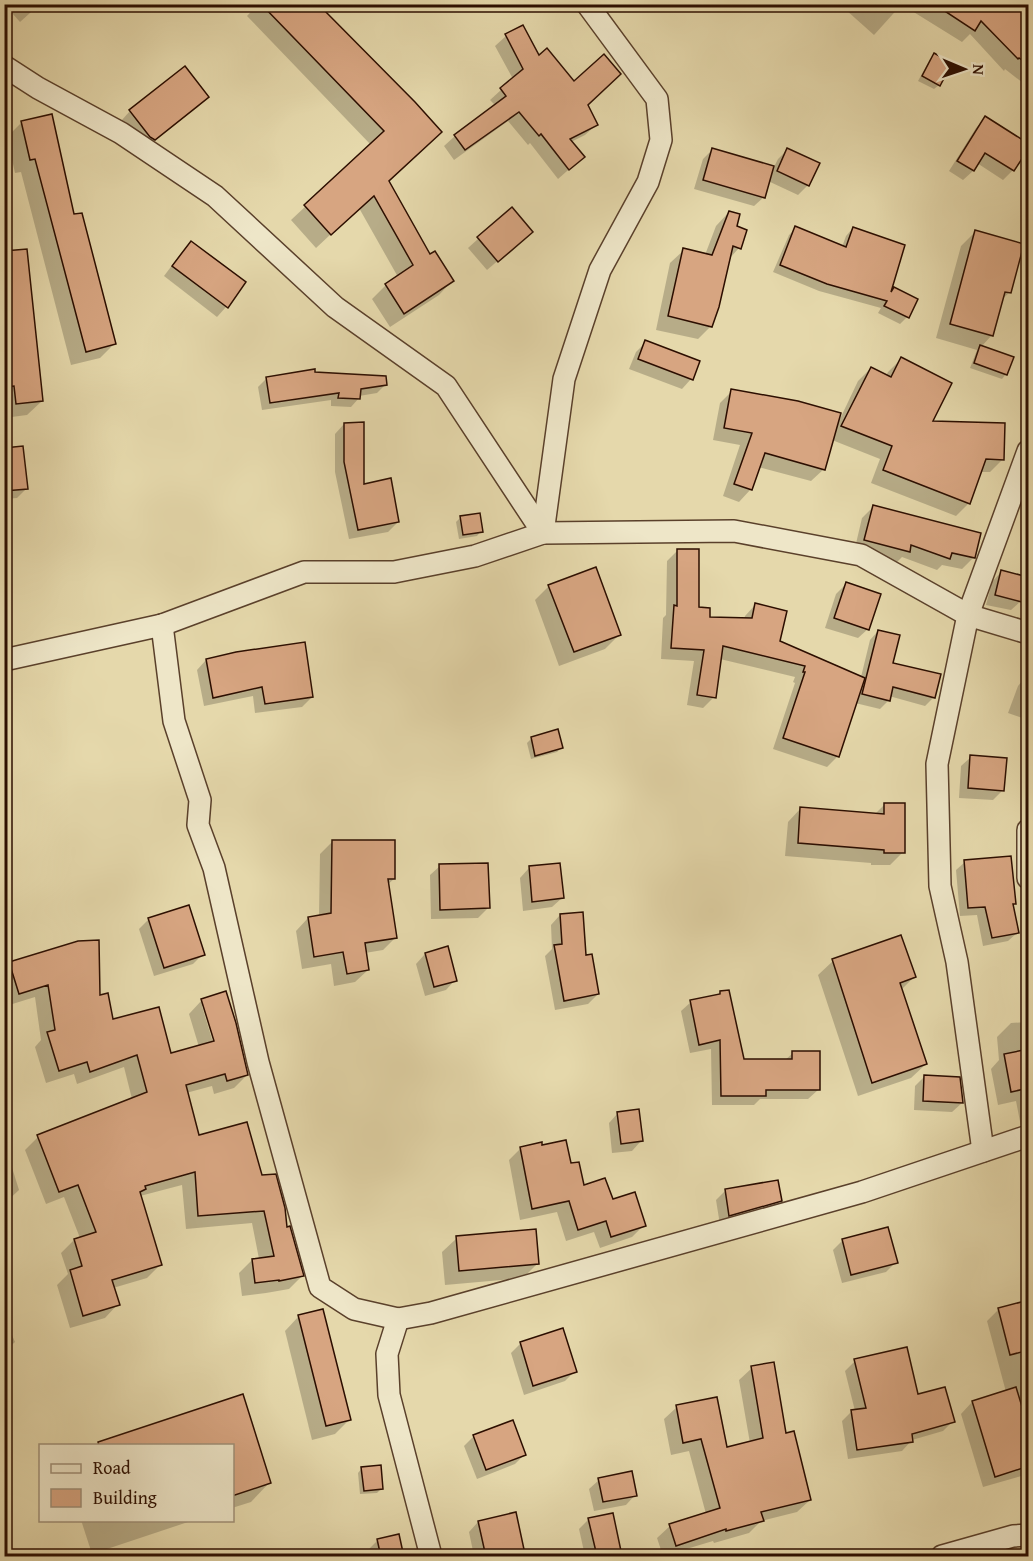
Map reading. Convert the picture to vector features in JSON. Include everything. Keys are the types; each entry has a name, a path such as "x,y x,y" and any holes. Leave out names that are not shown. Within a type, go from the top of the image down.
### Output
{"street":[{"path":"543,533 564,379 600,270 648,182 661,140 657,99 587,4"},
{"path":"4,66 38,88 120,133 215,196 335,306 446,386 543,533"},
{"path":"983,1151 957,962 940,886 938,764 968,615 1029,451"},
{"path":"4,660 162,625 304,572 394,572 475,556 543,533 734,531 861,555 968,615 1029,633"},
{"path":"162,625 174,722 200,800 198,825 214,868 258,1062 320,1287 354,1309 398,1319 431,1313 862,1192 1029,1136"},
{"path":"1029,830 1029,878"},
{"path":"398,1319 387,1354 389,1395 431,1557"},
{"path":"942,1557 964,1553 1013,1536 1029,1535"}],"building":[{"path":"261,4 318,4 442,132 389,181 430,254 435,251 454,281 404,314 385,284 413,265 374,196 331,235 304,205 384,131"},
{"path":"934,4 1016,4 1029,17 1029,65 1018,59 981,21 975,31"},
{"path":"523,25 539,55 547,48 574,81 604,54 621,74 588,105 598,125 570,139 585,157 569,170 541,134 539,136 519,112 465,150 454,135 506,96 500,88 523,69 505,34"},
{"path":"934,53 952,63 940,86 922,76"},
{"path":"185,66 209,97 155,140 150,137 129,110"},
{"path":"52,114 74,214 82,213 116,344 86,352 35,159 30,160 21,121"},
{"path":"985,116 1029,144 1029,148 1014,171 985,153 974,171 957,161"},
{"path":"712,148 774,166 765,198 703,180"},
{"path":"787,148 820,163 809,186 777,171"},
{"path":"512,207 533,232 498,262 477,237"},
{"path":"729,211 740,214 737,226 747,230 741,249 733,246 712,327 668,316 683,248 712,255"},
{"path":"795,226 846,247 853,227 905,245 891,292 894,287 918,299 909,318 884,306 887,301 827,284 780,265"},
{"path":"975,230 1024,244 1011,293 1005,292 993,336 950,324"},
{"path":"191,241 246,282 228,308 172,266"},
{"path":"27,249 43,401 16,404 14,386 4,387 4,251"},
{"path":"645,340 700,361 693,380 638,359"},
{"path":"980,345 1014,357 1007,375 974,363"},
{"path":"901,357 952,383 933,421 1005,423 1004,460 986,459 970,504 883,470 892,446 841,426 871,367 891,377"},
{"path":"315,369 315,372 386,376 387,385 361,389 360,399 338,398 339,393 270,403 266,377"},
{"path":"731,389 798,401 841,413 825,470 765,453 752,490 734,484 752,433 724,428"},
{"path":"364,422 364,484 391,478 399,522 358,530 344,462 344,423"},
{"path":"23,446 28,489 4,491 4,448"},
{"path":"873,505 981,533 975,558 952,553 950,559 911,545 910,552 864,540"},
{"path":"480,513 483,532 463,535 460,516"},
{"path":"677,549 699,549 699,607 710,608 710,617 752,618 755,603 787,611 780,641 865,678 839,757 783,738 805,666 723,646 716,698 697,695 704,650 671,648 674,605 677,606"},
{"path":"596,567 621,635 574,652 548,585"},
{"path":"1001,570 1028,577 1022,602 995,595"},
{"path":"846,582 881,594 869,630 834,618"},
{"path":"878,630 900,635 893,663 941,674 935,698 893,687 890,701 862,694"},
{"path":"305,642 313,697 265,704 262,687 213,698 206,659 236,652"},
{"path":"558,729 563,748 535,756 531,737"},
{"path":"970,755 1007,758 1004,791 968,788"},
{"path":"884,803 905,803 905,853 884,853 884,850 798,843 800,807 884,814"},
{"path":"332,840 395,840 395,879 388,879 397,938 365,943 369,970 347,974 343,952 314,957 308,917 331,913"},
{"path":"1011,856 1016,904 1013,904 1019,933 992,938 985,907 968,908 964,860"},
{"path":"488,863 490,908 440,910 439,864"},
{"path":"560,863 564,898 532,902 529,866"},
{"path":"189,905 205,955 164,968 148,918"},
{"path":"583,912 586,955 592,954 599,994 564,1001 554,945 562,944 560,914"},
{"path":"901,935 916,977 900,983 927,1064 872,1083 832,959"},
{"path":"99,940 100,995 108,993 113,1019 159,1007 171,1053 214,1041 201,999 226,991 248,1075 227,1081 225,1074 186,1085 199,1135 247,1122 262,1175 276,1174 285,1208 287,1227 290,1226 304,1276 255,1283 252,1259 274,1256 264,1211 198,1216 195,1172 145,1186 146,1189 140,1192 162,1265 112,1280 120,1305 83,1316 70,1270 82,1266 74,1239 96,1232 78,1185 59,1192 37,1135 147,1092 137,1055 90,1072 87,1062 59,1071 47,1032 55,1030 48,985 19,994 9,962 78,941"},
{"path":"448,946 457,981 434,987 425,953"},
{"path":"729,990 744,1059 792,1059 792,1051 820,1051 820,1090 766,1090 766,1096 721,1096 720,1040 699,1045 690,1000"},
{"path":"1029,1049 1029,1088 1011,1092 1004,1054"},
{"path":"924,1075 960,1077 963,1103 923,1101"},
{"path":"639,1109 643,1141 621,1144 617,1112"},
{"path":"566,1140 571,1163 579,1162 584,1185 605,1178 613,1199 635,1192 646,1226 611,1237 606,1221 578,1230 569,1201 532,1209 520,1147"},
{"path":"778,1180 782,1201 729,1216 725,1189"},
{"path":"888,1227 898,1263 851,1275 842,1239"},
{"path":"536,1229 539,1264 459,1271 456,1236"},
{"path":"1029,1300 1029,1350 1010,1355 998,1308"},
{"path":"323,1309 351,1420 326,1426 298,1315"},
{"path":"563,1328 577,1372 533,1386 520,1342"},
{"path":"907,1347 918,1394 945,1387 955,1422 912,1434 913,1442 857,1450 851,1410 866,1408 854,1359"},
{"path":"774,1362 786,1433 794,1431 811,1500 761,1512 764,1521 726,1531 726,1529 676,1546 669,1524 720,1508 701,1439 683,1443 676,1405 717,1397 727,1447 763,1438 751,1366"},
{"path":"1016,1387 1029,1430 1029,1466 995,1477 972,1401"},
{"path":"243,1394 271,1483 234,1495 234,1444 98,1444 98,1442"},
{"path":"513,1420 526,1455 486,1470 473,1435"},
{"path":"381,1465 383,1489 364,1491 361,1467"},
{"path":"632,1471 637,1496 603,1502 598,1478"},
{"path":"516,1512 525,1554 514,1557 486,1557 478,1521"},
{"path":"613,1513 621,1551 597,1556 588,1518"},
{"path":"399,1534 404,1557 381,1557 377,1539"}]}
